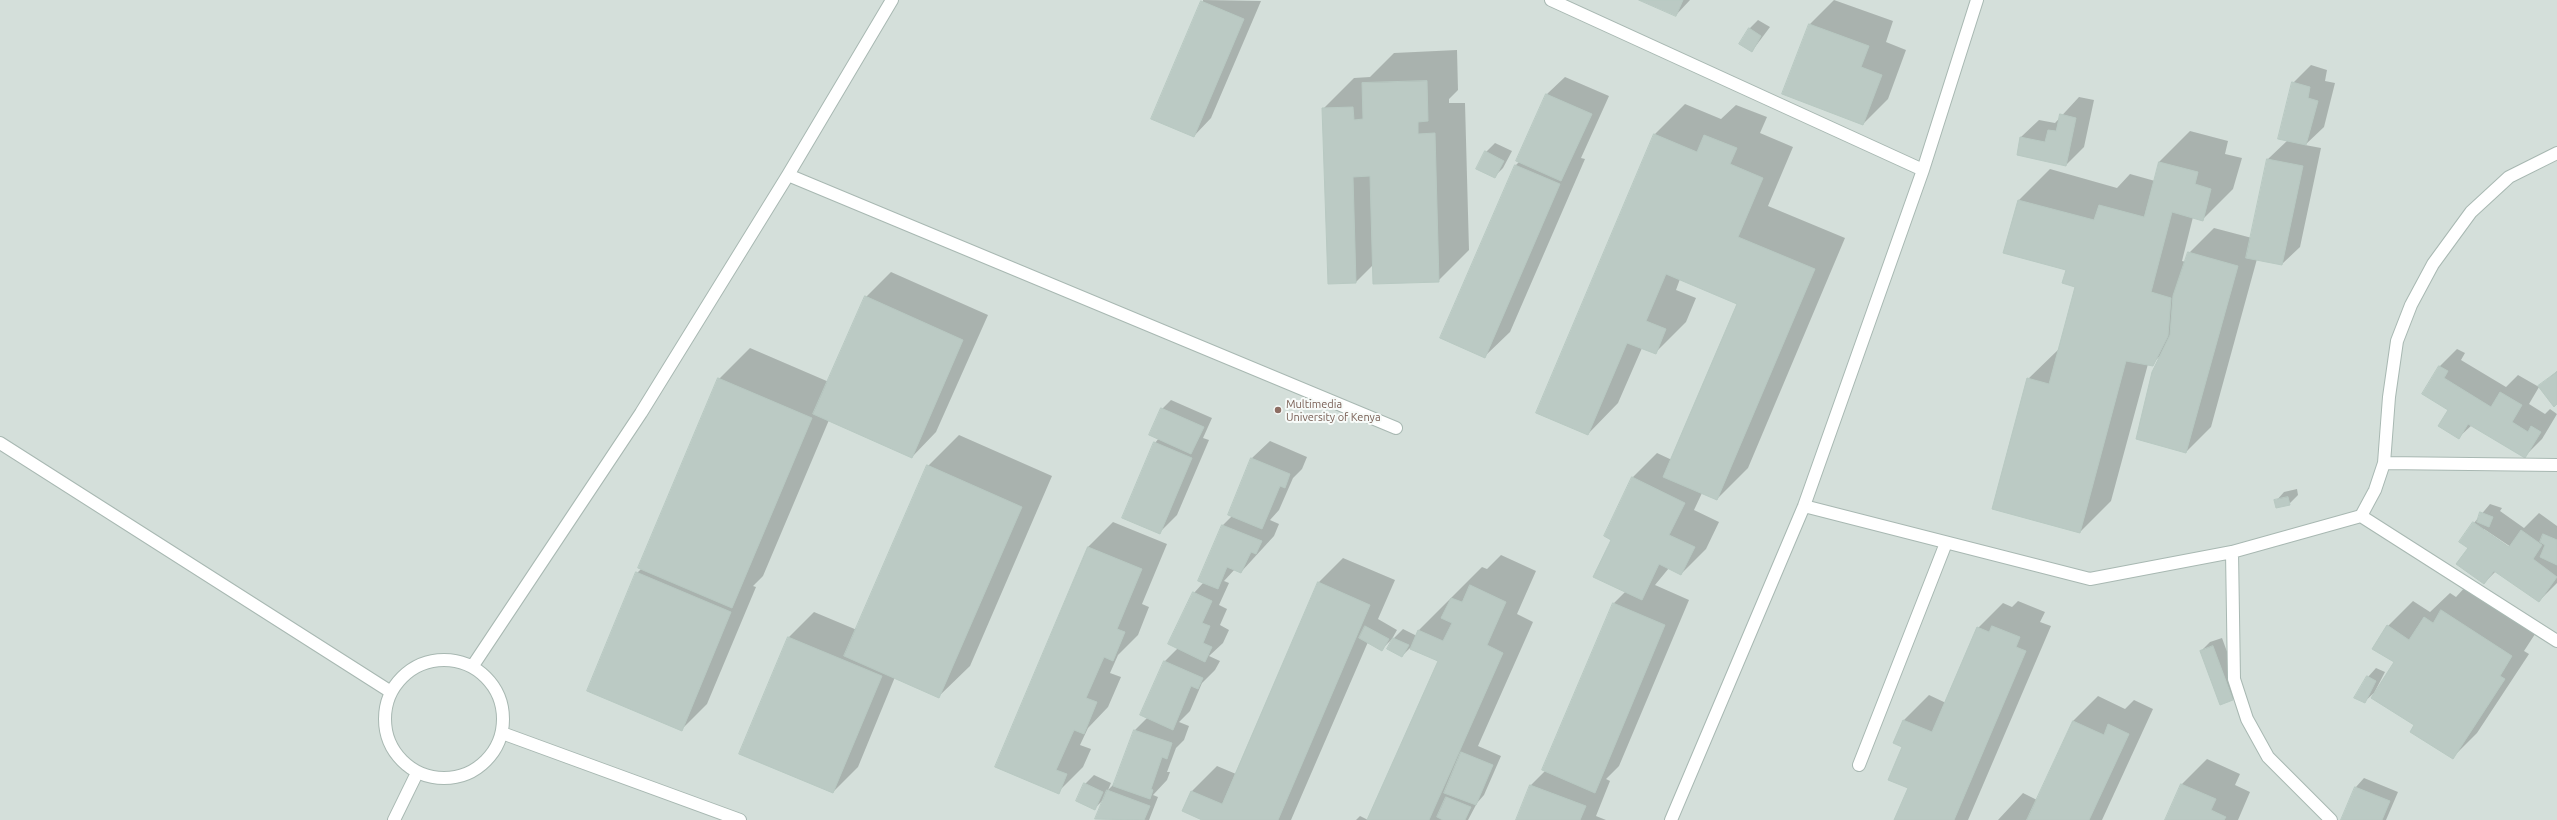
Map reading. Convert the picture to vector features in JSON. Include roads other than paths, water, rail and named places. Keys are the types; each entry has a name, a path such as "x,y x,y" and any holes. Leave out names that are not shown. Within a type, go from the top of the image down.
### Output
{"lane":[{"path":"472,667 640,413 788,174 892,0"},
{"path":"1551,0 1923,170"},
{"path":"1671,820 1804,506 1923,170 1977,0"},
{"path":"1804,506 2090,579 2232,552 2361,516 2375,490 2384,463 2389,397 2397,341 2411,305 2432,264 2471,212 2510,177 2557,152"},
{"path":"788,174 1396,428"},
{"path":"0,443 391,692"},
{"path":"2384,463 2557,465"},
{"path":"2361,516 2557,641"},
{"path":"1859,766 1946,543"},
{"path":"2232,552 2234,679 2247,719 2268,758 2331,820"},
{"path":"436,660 448,661 472,667 490,682 501,702 502,733 488,758 478,768 459,777 438,779 418,773 402,762 389,741 386,729 385,710 391,692 402,677 418,666 436,660"},
{"path":"502,733 740,820"},
{"path":"394,820 418,773"}],"place":[{"name":"Multimedia University of Kenya","path":"1278,410"}]}
